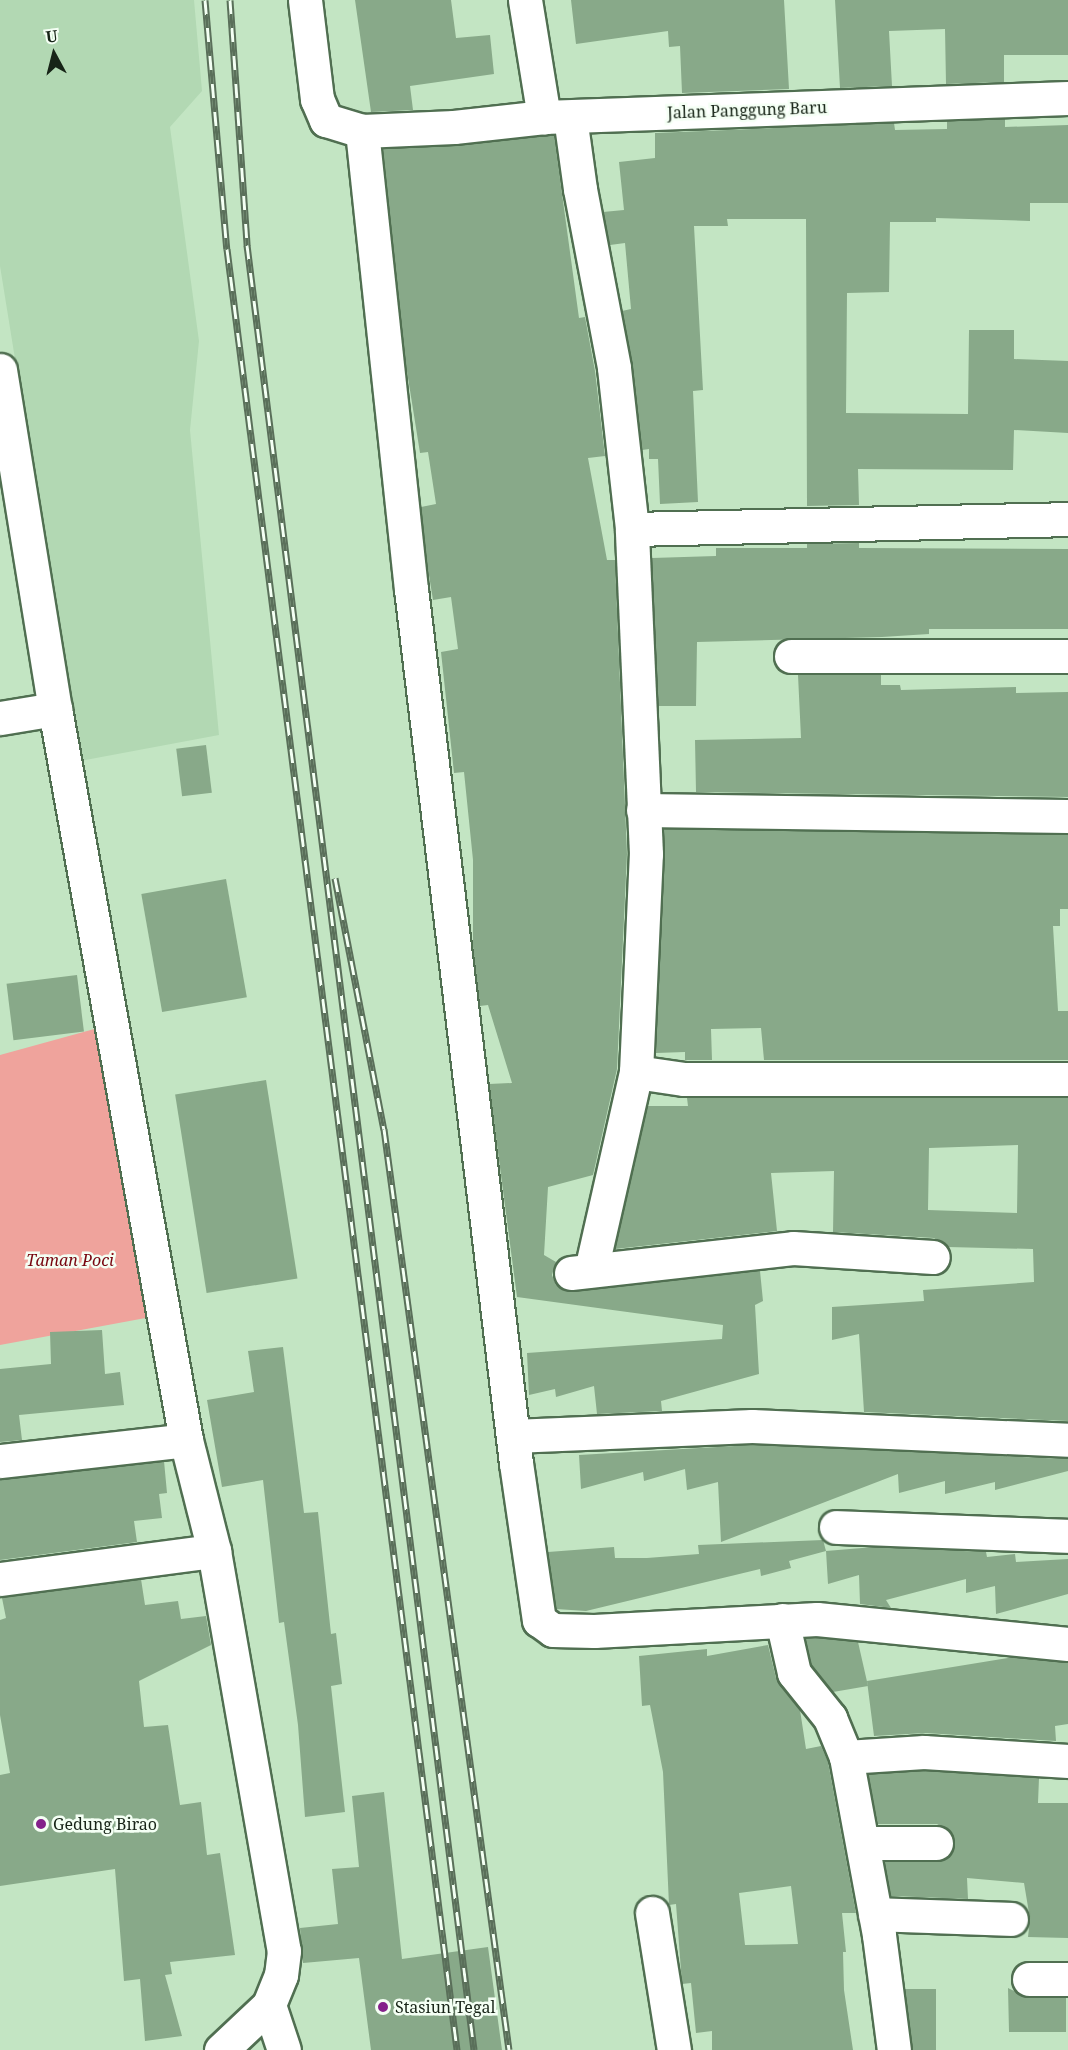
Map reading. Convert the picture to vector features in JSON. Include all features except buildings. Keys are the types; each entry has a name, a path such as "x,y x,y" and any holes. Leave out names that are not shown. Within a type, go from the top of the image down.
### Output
{"street":[{"name":"Jalan Panggung Baru","path":"305,0 317,99 326,120 362,131 454,128 557,117 1068,98"},
{"path":"525,0 557,117 580,189 614,368 632,529 646,854 636,1072 580,1272 793,1248 933,1257"},
{"path":"362,131 411,589 513,1436 541,1623 557,1631 594,1631 782,1620 837,1620 1068,1644"},
{"path":"0,370 5,425 186,1440 214,1551 284,1951 281,1975 269,2005 221,2050"},
{"path":"632,529 1068,519"},
{"path":"791,656 1068,656"},
{"path":"0,718 55,709"},
{"path":"643,810 1068,816"},
{"path":"636,1072 690,1080 1068,1079"},
{"path":"513,1436 752,1426 1068,1440"},
{"path":"0,1461 186,1440"},
{"path":"836,1527 1068,1536"},
{"path":"0,1579 214,1551"},
{"path":"782,1620 794,1673 830,1718 846,1757 875,1914 894,2050"},
{"path":"846,1757 924,1752 1068,1761"},
{"path":"863,1843 936,1843"},
{"path":"652,1913 674,2050"},
{"path":"875,1914 1011,1918"},
{"path":"1029,1978 1068,1979"},
{"path":"269,2005 284,2050"}],"shaded area":[{"path":"0,0 194,0 202,91 170,127 199,341 190,430 219,735 80,761 0,266"}],"green space":[{"name":"Taman Poci","path":"98,1028 151,1317 0,1345 0,1055"}],"railway":[{"path":"205,0 227,249 457,2050"},
{"path":"230,0 247,245 474,2050"},
{"path":"335,878 384,1129 509,2050"}],"place":[{"name":"Gedung Birao","path":"41,1824"},
{"name":"Stasiun Tegal","path":"383,2007"}]}
